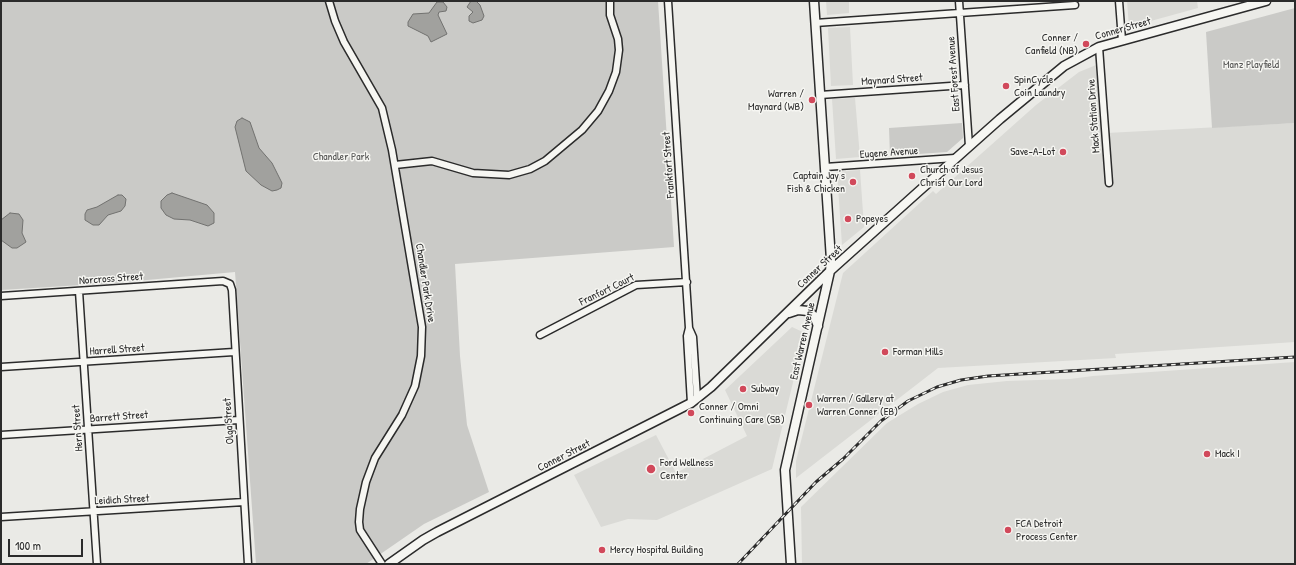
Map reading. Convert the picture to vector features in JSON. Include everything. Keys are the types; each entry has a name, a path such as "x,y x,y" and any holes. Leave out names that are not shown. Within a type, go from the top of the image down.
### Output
{"main road":[{"name":"East Warren Avenue","path":"791,564 785,470 830,272 814,1"},
{"name":"Conner Street","path":"389,564 437,532 694,401 711,387 830,272 955,158 1064,66 1100,46 1266,1"},
{"path":"787,314 798,310 808,311 814,316 818,326"}],"street":[{"name":"Chandler Park Drive","path":"329,1 335,21 344,42 382,108 395,165 420,308 423,336 420,366 413,394 402,415 375,458 366,482 362,502 359,522 360,530 382,564"},
{"path":"395,165 432,161 473,173 509,175 530,169 545,160 582,130 598,111 609,91 616,72 619,50 618,39 610,15 610,1"},
{"name":"Frankfort Street","path":"668,1 688,282 689,328 692,336 694,401"},
{"name":"East Forest Avenue","path":"959,1 969,146"},
{"path":"1120,1 1122,40"},
{"path":"815,23 1075,5"},
{"name":"Mack Station Drive","path":"1100,46 1109,183"},
{"name":"Maynard Street","path":"820,95 965,85"},
{"name":"Eugene Avenue","path":"825,167 955,158"},
{"name":"Norcross Street","path":"1,296 223,281"},
{"name":"Olga Street","path":"223,281 227,282 231,286 248,564"},
{"name":"Franfort Court","path":"540,334 636,285 688,282"},
{"name":"Hern Street","path":"79,291 97,564"},
{"name":"Harrell Street","path":"1,367 234,352"},
{"name":"Barrett Street","path":"1,435 239,420"},
{"name":"Leidich Street","path":"1,517 244,502"}],"shaded area":[{"path":"471,1 476,1 480,5 484,16 482,20 473,23 469,21 469,16 473,12 467,7"},
{"path":"826,1 849,1 849,13 827,15"},
{"path":"1127,1 1197,1 1198,8 1129,27"},
{"path":"437,2 443,2 447,7 446,11 439,12 438,15 447,34 431,42 428,36 408,26 408,22 413,14 429,13"},
{"path":"850,27 853,85 831,86 828,28"},
{"path":"1101,63 1105,182 1111,182 1107,133 1295,123 1295,342 1115,354 1116,358 938,368 796,478 796,461 843,273 933,191 936,194 1036,105 1079,72"},
{"path":"855,98 860,157 836,159 832,99"},
{"path":"242,118 250,122 259,148 272,163 282,183 281,188 272,191 261,185 246,171 235,127 237,121"},
{"path":"860,170 864,227 842,245 837,172"},
{"path":"172,193 207,205 214,213 214,223 208,226 190,220 174,219 166,215 161,208 161,201 167,195"},
{"path":"118,195 122,195 126,199 125,206 121,211 108,215 99,225 93,225 85,220 87,210 97,207"},
{"path":"10,213 19,214 23,220 22,233 26,242 17,248 12,248 1,240 1,220"},
{"path":"792,327 805,333 772,469 657,520 628,519 601,527 574,475 656,435 676,473 747,436 725,390"},
{"path":"1295,362 1295,564 802,564 801,507 887,423 918,404 943,392 968,385 1007,381 1070,379 1093,376"}],"green space":[{"name":"Chandler Park","path":"1,1 658,1 674,247 455,264 460,356 467,425 489,492 424,524 366,564 256,564 235,272 114,283 1,290"},
{"name":"Manz Playfield","path":"1295,8 1295,123 1212,128 1206,32"},
{"path":"962,123 963,138 947,152 890,156 889,128"}],"railway":[{"path":"738,564 816,482 843,459 881,421 908,401 937,387 961,380 988,376 1295,357"}],"place":[{"name":"Conner / Canfield (NB)","path":"1086,44"},
{"name":"SpinCycle Coin Laundry","path":"1006,86"},
{"name":"Warren / Maynard (WB)","path":"812,100"},
{"name":"Save-A-Lot","path":"1063,152"},
{"name":"Church of Jesus Christ Our Lord","path":"912,176"},
{"name":"Captain Jay's Fish & Chicken","path":"853,182"},
{"name":"Popeyes","path":"848,219"},
{"name":"Forman Mills","path":"885,352"},
{"name":"Subway","path":"743,389"},
{"name":"Warren / Gallery at Warren Conner (EB)","path":"809,405"},
{"name":"Conner / Omni Continuing Care (SB)","path":"691,413"},
{"name":"Mack I","path":"1207,454"},
{"name":"Ford Wellness Center","path":"651,469"},
{"name":"FCA Detroit Process Center","path":"1008,530"},
{"name":"Mercy Hospital Building","path":"602,550"}]}
